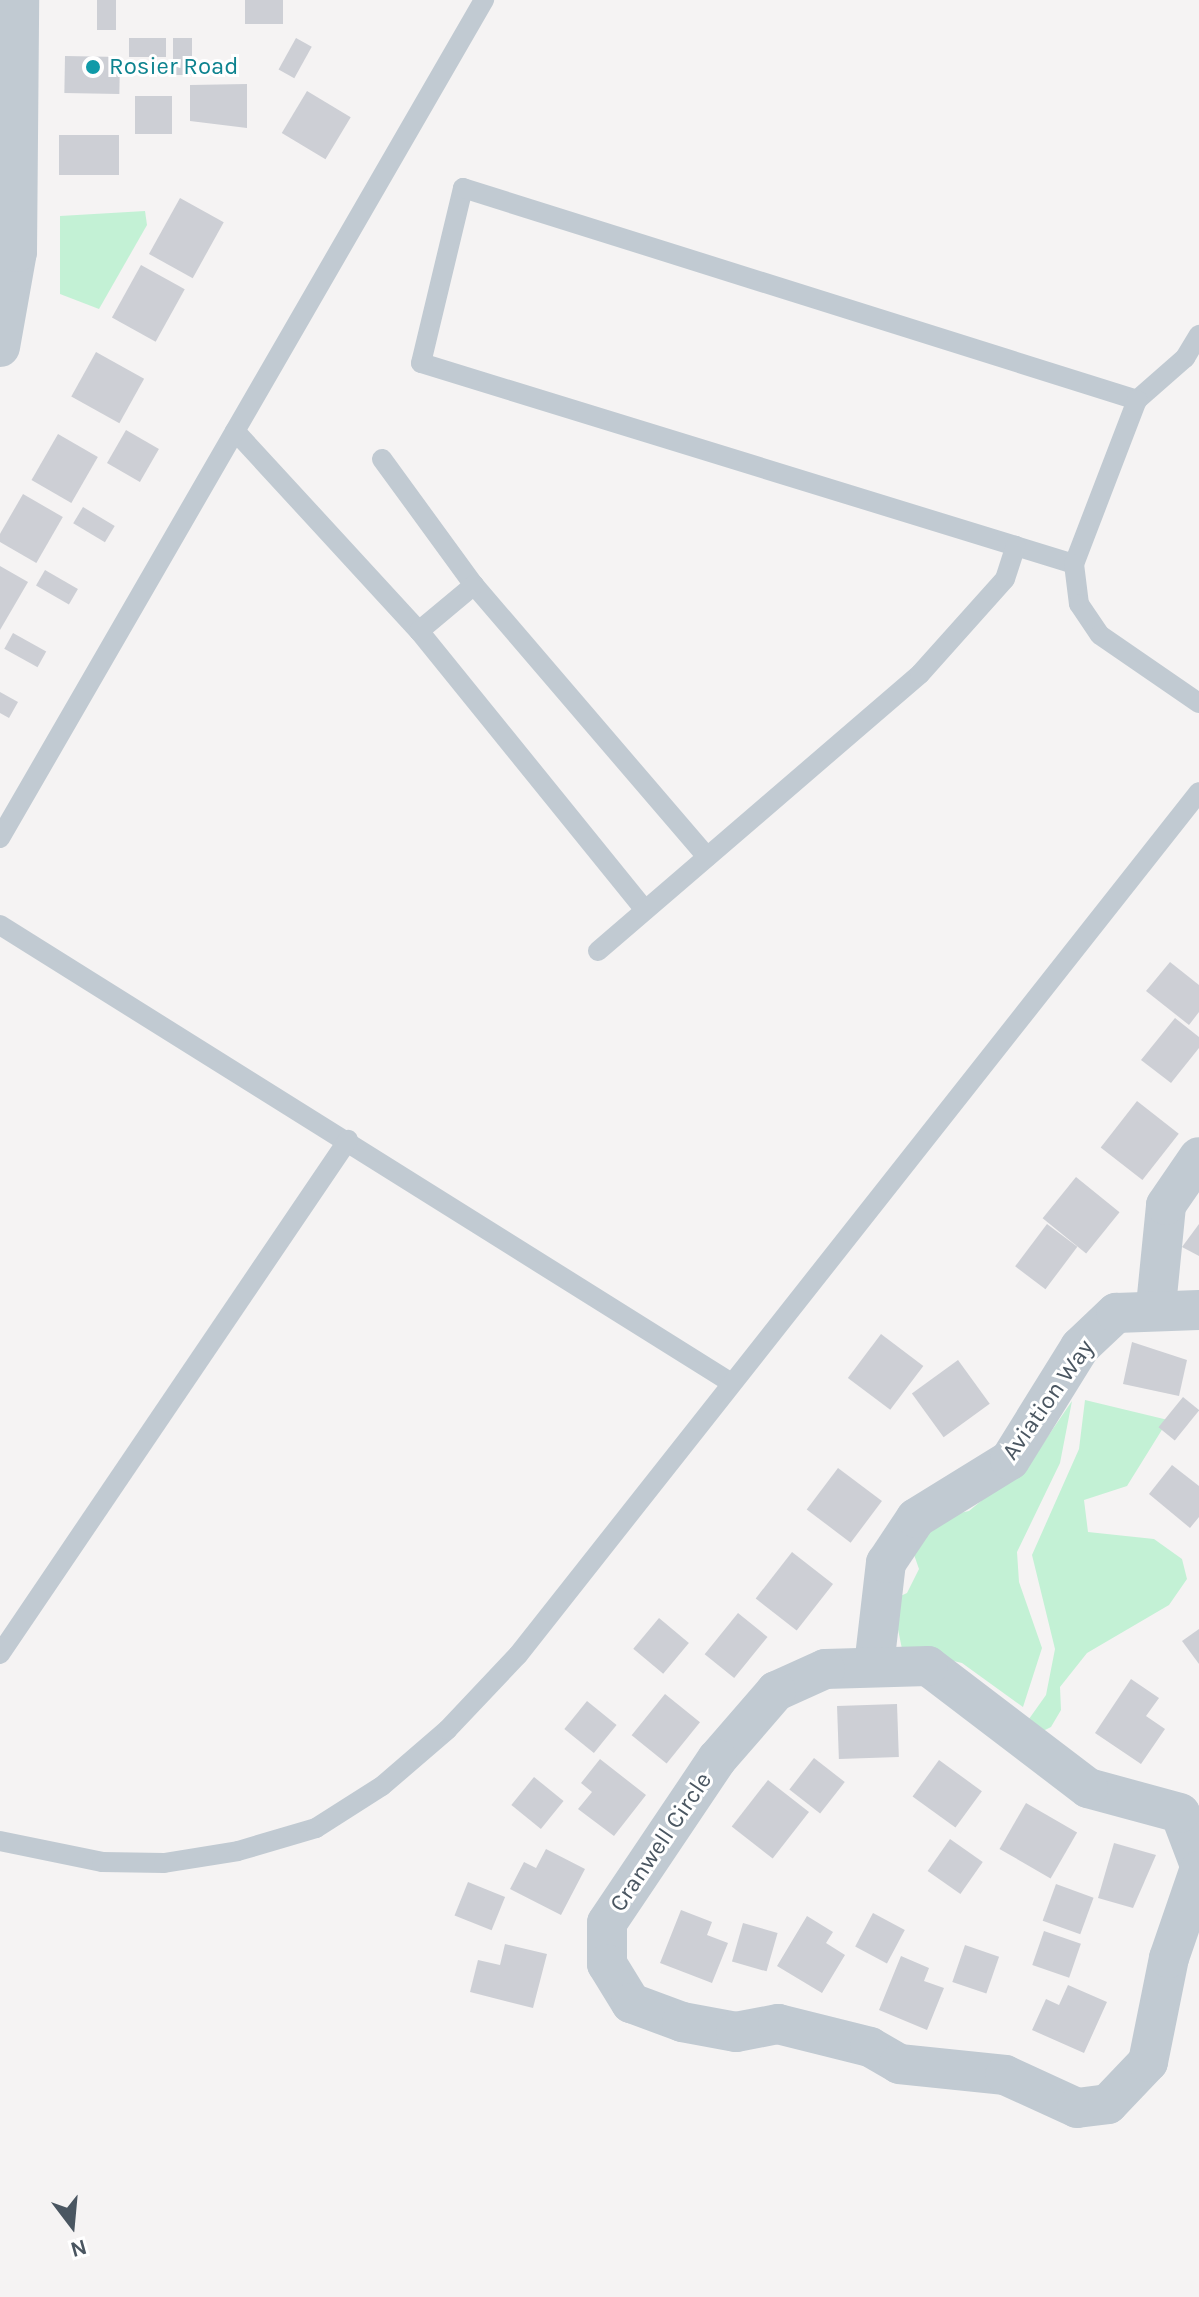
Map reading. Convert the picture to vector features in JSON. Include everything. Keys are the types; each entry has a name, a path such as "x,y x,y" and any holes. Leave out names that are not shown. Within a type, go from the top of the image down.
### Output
{"street":[{"path":"0,347 8,252 19,0"},
{"path":"1156,1306 1166,1205 1199,1157"},
{"name":"Aviation Way","path":"874,1666 886,1563 916,1518 1010,1460 1080,1347 1116,1313 1156,1306 1199,1310"},
{"name":"Cranwell Circle","path":"1199,1863 1180,1813 1088,1788 928,1666 825,1669 776,1691 717,1759 607,1923 607,1964 631,2003 736,2032 778,2024 870,2047 899,2064 1005,2075 1077,2108 1108,2104 1148,2062 1165,1970 1199,1871"}],"lane":[{"path":"0,838 484,0"},
{"path":"1074,564 421,363 463,188 1137,400"},
{"path":"1199,335 1185,358 1137,400 1074,564 1079,604 1100,635 1199,703"},
{"path":"235,431 419,631 645,910"},
{"path":"382,459 474,585 707,857"},
{"path":"598,951 920,674 1005,579 1016,546"},
{"path":"419,631 474,585"},
{"path":"0,1841 35,1854 164,1863 316,1828 393,1777 518,1655 730,1382 1199,792"},
{"path":"0,925 348,1140 730,1382"},
{"path":"0,1654 348,1140"}],"green space":[{"path":"145,211 147,225 99,309 60,294 60,216"},
{"path":"1085,1400 1168,1420 1127,1486 1084,1500 1088,1532 1154,1539 1182,1559 1187,1579 1169,1605 1087,1653 1060,1687 1061,1710 1051,1727 1039,1733 1024,1726 1046,1695 1055,1649 1032,1555 1079,1449"},
{"path":"1072,1401 1060,1463 1017,1552 1019,1582 1042,1648 1023,1707 962,1663 902,1649 892,1600 907,1593 919,1569 912,1549 946,1516 969,1511 1033,1458"}],"building":[{"path":"97,0 116,0 116,30 97,30"},
{"path":"245,0 283,0 283,24 245,24"},
{"path":"129,38 166,38 166,57 129,57"},
{"path":"173,38 192,38 192,75 173,75"},
{"path":"296,38 312,47 294,78 279,69"},
{"name":"Rosier Road","path":"65,56 120,57 119,94 64,93"},
{"path":"247,84 247,128 190,121 190,85"},
{"path":"307,91 351,117 325,159 282,133"},
{"path":"135,96 172,96 172,134 135,134"},
{"path":"59,135 119,135 119,175 59,175"},
{"path":"180,198 224,222 193,278 149,254"},
{"path":"141,265 185,289 156,342 112,317"},
{"path":"96,352 144,379 119,423 71,397"},
{"path":"126,430 159,449 140,482 107,463"},
{"path":"58,434 98,457 71,503 32,480"},
{"path":"23,494 63,517 36,563 0,542 0,534"},
{"path":"83,507 115,526 105,542 73,523"},
{"path":"0,566 28,582 0,630"},
{"path":"45,570 78,589 69,605 36,586"},
{"path":"13,633 46,651 38,667 4,649"},
{"path":"0,692 18,702 9,718 0,713"},
{"path":"1170,962 1199,985 1199,1012 1189,1025 1146,991"},
{"path":"1175,1018 1199,1037 1199,1048 1171,1083 1141,1060"},
{"path":"1137,1101 1179,1134 1142,1180 1101,1147"},
{"path":"1076,1177 1120,1212 1086,1253 1043,1218"},
{"path":"1047,1224 1077,1247 1045,1289 1015,1266"},
{"path":"1199,1224 1199,1256 1182,1247"},
{"path":"881,1334 923,1366 890,1410 848,1378"},
{"path":"1132,1342 1187,1360 1179,1396 1123,1384"},
{"path":"958,1360 990,1404 944,1437 912,1394"},
{"path":"1183,1397 1199,1411 1175,1441 1158,1427"},
{"path":"1172,1465 1199,1486 1199,1517 1190,1528 1149,1494"},
{"path":"838,1468 882,1501 851,1543 807,1510"},
{"path":"792,1552 833,1584 797,1631 756,1598"},
{"path":"738,1613 768,1637 734,1678 705,1654"},
{"path":"659,1618 689,1643 663,1674 633,1649"},
{"path":"1199,1629 1199,1664 1182,1641"},
{"path":"1131,1679 1159,1698 1146,1716 1165,1729 1141,1764 1095,1733"},
{"path":"665,1694 700,1722 667,1764 632,1735"},
{"path":"587,1701 617,1725 594,1753 564,1729"},
{"path":"897,1704 899,1757 839,1759 837,1706"},
{"path":"814,1758 845,1782 820,1814 789,1790"},
{"path":"600,1759 646,1795 614,1836 578,1809 592,1792 581,1783"},
{"path":"939,1760 982,1791 955,1828 913,1796"},
{"path":"534,1777 564,1801 541,1829 511,1805"},
{"path":"768,1780 809,1812 773,1859 732,1826"},
{"path":"1026,1803 1077,1832 1051,1878 1000,1849"},
{"path":"950,1839 983,1862 960,1894 928,1871"},
{"path":"1114,1843 1156,1855 1133,1908 1098,1898"},
{"path":"546,1849 585,1869 561,1915 510,1889 524,1862 536,1868"},
{"path":"468,1882 505,1897 492,1930 455,1915"},
{"path":"1056,1884 1094,1898 1080,1934 1043,1921"},
{"path":"681,1910 712,1922 707,1935 728,1943 712,1983 660,1963"},
{"path":"873,1913 905,1930 887,1963 855,1947"},
{"path":"807,1916 833,1932 826,1943 845,1955 822,1993 777,1966"},
{"path":"743,1923 778,1933 767,1971 732,1961"},
{"path":"1044,1931 1081,1944 1069,1978 1032,1965"},
{"path":"505,1944 547,1954 533,2008 470,1992 478,1960 500,1965"},
{"path":"965,1945 999,1957 986,1994 952,1982"},
{"path":"901,1956 929,1968 924,1981 944,1988 927,2030 879,2010"},
{"path":"1068,1985 1107,2002 1084,2053 1032,2030 1046,1999 1059,2005"}],"place":[{"name":"Rosier Road","path":"93,67"}]}
